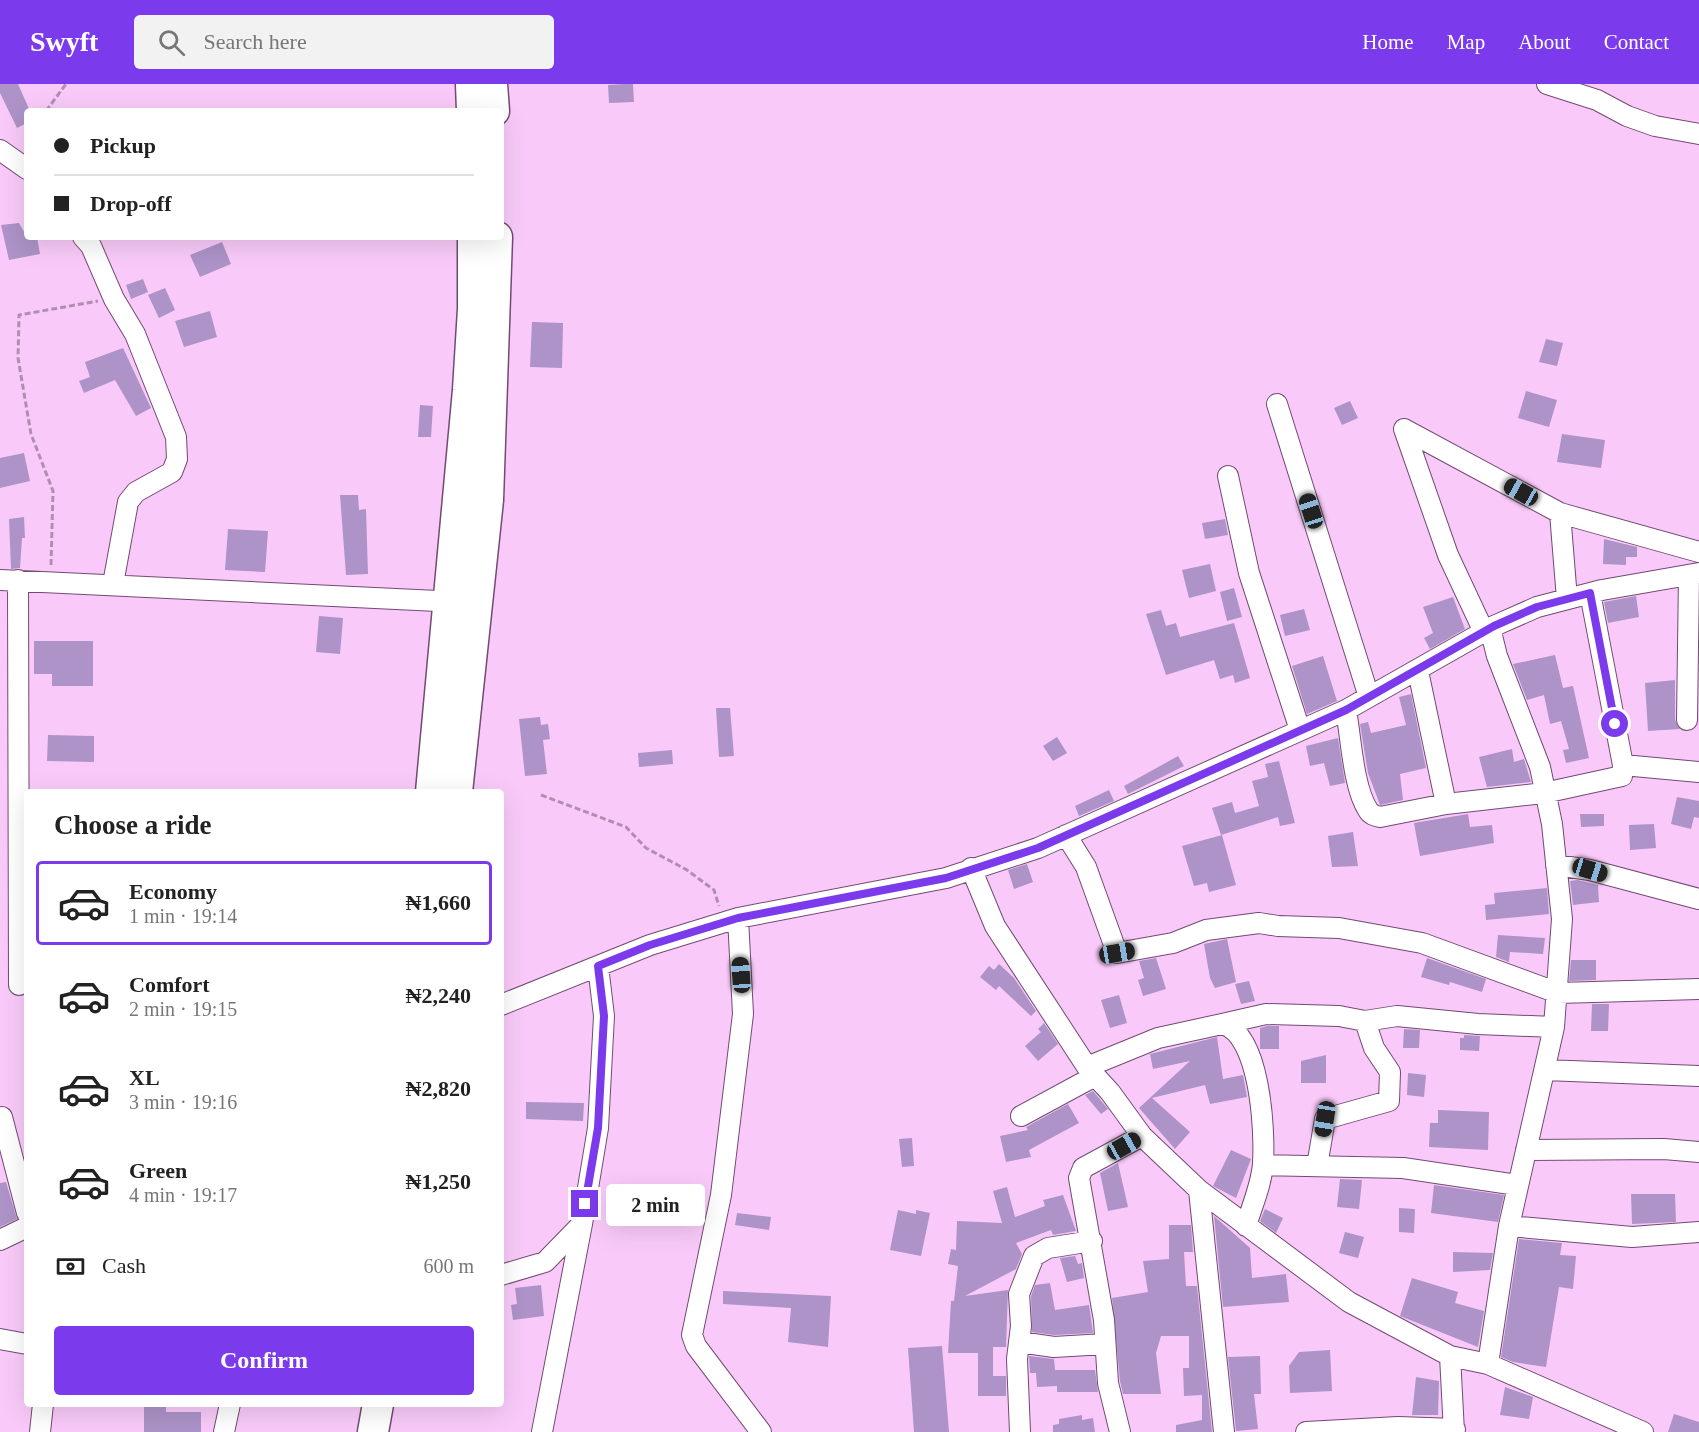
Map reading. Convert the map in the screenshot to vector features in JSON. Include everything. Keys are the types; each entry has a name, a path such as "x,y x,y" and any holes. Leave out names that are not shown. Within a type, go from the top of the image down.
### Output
{"main road":[{"path":"471,84 472,108"},
{"path":"492,84 494,108"},
{"path":"457,789 474,240"},
{"path":"431,789 462,602 488,500 496,240"},
{"path":"352,1432 356,1407"},
{"path":"373,1432 377,1407"}],"street":[{"path":"1547,84 1597,100 1627,116 1655,126 1699,134"},
{"path":"0,150 24,167"},
{"path":"86,240 91,246 114,299 135,334 176,437 178,451 172,472 136,492 128,502 113,584"},
{"path":"1277,404 1369,697"},
{"path":"1488,1364 1517,1185 1554,1028 1562,919 1552,824 1540,767 1487,630 1448,555 1404,429 1560,513 1699,552"},
{"path":"1228,476 1250,573 1300,730"},
{"path":"1560,513 1567,599"},
{"path":"15,985 9,580 462,602"},
{"path":"504,1004 650,945 738,918 935,880 1038,848 1346,710 1487,630 1537,607 1590,593 1694,583 1688,720"},
{"path":"1346,710 1360,789 1372,815 1390,817 1446,804 1544,793 1613,780 1622,776 1623,765 1590,593"},
{"path":"1418,671 1446,804"},
{"path":"1623,765 1699,772"},
{"path":"1066,835 1086,867 1117,953 1173,943 1206,930 1259,923 1278,926 1339,928 1422,943 1558,993 1699,989"},
{"path":"1556,865 1590,870 1699,899"},
{"path":"971,868 995,926 1091,1072 1142,1136 1199,1190 1349,1302 1450,1356 1488,1364 1643,1432"},
{"path":"738,918 743,1014 721,1195 692,1335 696,1346 761,1432"},
{"path":"542,1432 598,1128 604,1016 598,966"},
{"path":"1021,1116 1091,1072 1158,1038 1266,1014 1339,1016 1365,1021 1397,1016 1478,1024 1554,1028"},
{"path":"1317,1166 1325,1119 1389,1101 1390,1072 1374,1048 1365,1021"},
{"path":"1222,1024 1232,1026 1243,1038 1257,1077 1263,1165 1246,1226"},
{"path":"1545,1070 1699,1076"},
{"path":"2,1117 24,1201"},
{"path":"1120,1432 1108,1383 1092,1241 1079,1184 1083,1168 1142,1136"},
{"path":"1526,1150 1664,1149 1699,1152"},
{"path":"1263,1165 1403,1168 1517,1185"},
{"path":"1199,1190 1224,1432"},
{"path":"504,1274 545,1262 582,1224"},
{"path":"1509,1226 1632,1237 1699,1232"},
{"path":"0,1240 24,1228"},
{"path":"1020,1432 1017,1359 1021,1326 1019,1294 1034,1256 1048,1248 1092,1241"},
{"path":"0,1339 24,1343"},
{"path":"1019,1342 1054,1347 1105,1344"},
{"path":"1306,1432 1398,1427 1454,1431 1450,1356"},
{"path":"40,1432 43,1407"},
{"path":"224,1432 229,1407"}],"path":[{"path":"48,108 66,84"},
{"path":"50,581 53,491 31,434 18,358 19,315 114,299"},
{"path":"542,795 626,827 646,848 687,870 714,890"}],"building":[{"path":"0,84 18,84 29,108 24,108 24,124 17,128 0,93"},
{"path":"633,84 634,102 609,103 608,85"},
{"path":"19,223 24,232 24,240 38,240 40,254 9,260 1,225"},
{"path":"222,242 231,264 200,277 190,255"},
{"path":"143,279 148,292 131,299 126,285"},
{"path":"165,288 175,310 159,318 148,295"},
{"path":"210,311 217,337 184,347 175,321"},
{"path":"532,322 563,323 562,368 530,367"},
{"path":"1546,339 1563,343 1557,366 1539,362"},
{"path":"123,348 151,408 136,416 115,380 84,393 79,381 90,377 85,362"},
{"path":"1526,391 1557,400 1549,427 1518,418"},
{"path":"1350,401 1358,418 1342,425 1334,408"},
{"path":"420,405 433,406 431,437 418,437"},
{"path":"1562,434 1605,440 1601,468 1557,462"},
{"path":"24,453 30,481 0,488 0,458"},
{"path":"340,495 358,495 359,510 366,509 368,574 346,575"},
{"path":"24,517 25,538 22,538 20,568 11,569 9,519"},
{"path":"1225,519 1228,535 1205,539 1202,523"},
{"path":"228,529 268,531 265,572 225,570"},
{"path":"1604,539 1637,547 1637,557 1626,557 1626,565 1603,564"},
{"path":"1210,564 1216,591 1189,598 1182,570"},
{"path":"1234,588 1242,617 1227,621 1220,592"},
{"path":"1636,596 1639,617 1608,623 1604,602"},
{"path":"1453,597 1465,629 1430,649 1424,638 1433,633 1423,607"},
{"path":"1304,609 1310,630 1285,636 1280,615"},
{"path":"1161,610 1166,626 1176,623 1180,637 1234,623 1250,678 1235,683 1233,675 1220,679 1214,660 1166,675 1146,614"},
{"path":"319,616 343,618 340,654 316,652"},
{"path":"34,641 93,641 93,686 52,686 52,674 34,674"},
{"path":"1555,655 1563,688 1573,686 1589,758 1566,763 1563,750 1569,749 1561,721 1550,724 1544,695 1527,700 1513,664"},
{"path":"1323,656 1337,701 1307,714 1292,666"},
{"path":"1675,680 1675,720 1680,729 1648,731 1645,683"},
{"path":"1411,694 1426,768 1400,774 1403,800 1380,805 1368,773 1360,724 1368,722 1371,733 1406,725 1399,697"},
{"path":"716,708 730,708 734,756 719,757"},
{"path":"540,717 541,725 548,724 550,739 543,740 547,774 525,776 519,719"},
{"path":"48,735 94,736 94,762 47,761"},
{"path":"1057,737 1067,753 1053,761 1043,746"},
{"path":"1338,738 1345,783 1330,786 1324,763 1310,766 1306,746"},
{"path":"1512,749 1514,762 1524,759 1531,782 1487,787 1479,757"},
{"path":"672,750 673,764 639,767 638,753"},
{"path":"1178,756 1184,766 1128,794 1124,786"},
{"path":"1279,761 1295,823 1280,826 1278,817 1221,835 1212,808 1232,802 1235,813 1259,806 1252,781 1268,777 1265,764"},
{"path":"1109,790 1114,801 1079,816 1075,806"},
{"path":"1677,797 1699,801 1699,818 1694,817 1691,829 1671,824"},
{"path":"1468,814 1470,827 1492,825 1494,843 1420,856 1414,823"},
{"path":"1580,814 1604,814 1604,826 1581,827"},
{"path":"1654,824 1656,848 1630,850 1629,825"},
{"path":"1353,832 1358,866 1332,867 1328,836"},
{"path":"1222,835 1236,885 1209,892 1207,883 1194,886 1182,846"},
{"path":"1027,864 1033,882 1014,889 1008,870"},
{"path":"1577,880 1598,885 1599,902 1573,905 1570,881"},
{"path":"1547,888 1549,914 1486,920 1485,905 1495,904 1494,893"},
{"path":"1498,935 1545,938 1543,954 1510,952 1509,962 1496,957"},
{"path":"1227,939 1236,982 1215,988 1210,978 1204,944"},
{"path":"1156,958 1166,989 1143,996 1138,980 1144,978 1139,961"},
{"path":"1427,958 1486,979 1482,992 1450,982 1449,985 1421,977"},
{"path":"1571,960 1596,960 1596,980 1569,981"},
{"path":"999,964 1014,978 1036,1011 1031,1016 999,986 996,990 980,977 989,966 994,970"},
{"path":"1249,981 1255,1001 1241,1004 1235,984"},
{"path":"1119,995 1127,1023 1110,1028 1101,1000"},
{"path":"1592,1004 1609,1004 1608,1031 1591,1031"},
{"path":"1044,1023 1058,1044 1038,1061 1025,1046 1041,1032 1038,1029"},
{"path":"1279,1026 1279,1049 1260,1049 1260,1028"},
{"path":"1404,1029 1420,1030 1419,1048 1403,1048"},
{"path":"1464,1035 1480,1036 1479,1051 1460,1050 1460,1038 1464,1038"},
{"path":"1217,1037 1223,1079 1243,1075 1247,1097 1210,1104 1205,1085 1152,1098 1190,1132 1175,1149 1139,1108 1190,1061 1153,1069 1150,1054"},
{"path":"1326,1055 1326,1083 1301,1083 1301,1061"},
{"path":"1408,1073 1426,1075 1424,1097 1407,1095"},
{"path":"1093,1091 1108,1109 1101,1114 1085,1095"},
{"path":"526,1102 584,1103 583,1121 526,1119"},
{"path":"1068,1104 1079,1123 1029,1150 1031,1157 1006,1162 1000,1136 1028,1130 1026,1127"},
{"path":"1438,1110 1489,1112 1488,1150 1429,1147 1430,1123 1438,1123"},
{"path":"912,1138 914,1166 902,1167 899,1139"},
{"path":"1231,1150 1251,1159 1236,1198 1213,1186"},
{"path":"1118,1163 1128,1207 1108,1211 1100,1173"},
{"path":"1340,1179 1362,1180 1359,1209 1337,1207"},
{"path":"6,1182 17,1219 0,1227 0,1183"},
{"path":"1434,1185 1504,1195 1498,1222 1431,1213"},
{"path":"1007,1187 1015,1217 1045,1206 1043,1200 1063,1195 1076,1231 1053,1235 1051,1230 1016,1243 1022,1254 1016,1269 965,1296 1008,1290 1006,1347 993,1347 993,1376 1006,1376 1006,1396 978,1396 978,1353 948,1353 951,1301 954,1301 958,1266 948,1264 951,1249 956,1250 957,1221 1002,1223 993,1191"},
{"path":"1631,1194 1675,1194 1676,1222 1632,1224"},
{"path":"1399,1208 1415,1209 1414,1233 1399,1232"},
{"path":"1265,1209 1283,1218 1276,1233 1260,1221"},
{"path":"898,1210 916,1214 916,1210 930,1213 921,1256 890,1250"},
{"path":"737,1213 771,1217 769,1230 735,1225"},
{"path":"1214,1216 1250,1248 1252,1278 1286,1274 1289,1302 1223,1307"},
{"path":"1169,1225 1191,1225 1193,1252 1184,1252 1186,1286 1197,1286 1212,1432 1176,1432 1176,1425 1202,1420 1202,1395 1184,1396 1183,1368 1189,1368 1189,1336 1161,1336 1156,1353 1161,1394 1123,1394 1120,1381 1112,1298 1148,1292 1143,1261 1169,1259"},
{"path":"1345,1232 1364,1237 1358,1258 1339,1253"},
{"path":"1519,1239 1562,1243 1560,1255 1576,1256 1573,1289 1559,1287 1546,1367 1513,1362 1501,1357"},
{"path":"1453,1252 1493,1253 1490,1270 1453,1272"},
{"path":"1075,1256 1078,1264 1082,1263 1084,1278 1067,1282 1060,1258"},
{"path":"1412,1278 1458,1292 1455,1303 1484,1311 1478,1347 1400,1316"},
{"path":"1050,1283 1055,1310 1089,1305 1093,1333 1054,1335 1032,1332 1031,1296 1035,1285"},
{"path":"541,1285 544,1316 513,1320 511,1305 517,1304 515,1288"},
{"path":"723,1291 831,1296 828,1347 788,1342 791,1308 723,1304"},
{"path":"942,1346 949,1432 914,1432 908,1348"},
{"path":"1330,1350 1332,1391 1290,1393 1289,1366 1299,1352"},
{"path":"1029,1356 1054,1359 1055,1370 1095,1370 1098,1392 1057,1392 1057,1386 1037,1387 1036,1373 1030,1373"},
{"path":"1260,1356 1261,1394 1254,1394 1258,1429 1236,1431 1228,1357"},
{"path":"1416,1377 1439,1381 1438,1415 1412,1415"},
{"path":"1505,1387 1533,1397 1529,1419 1500,1415"},
{"path":"144,1407 166,1407 166,1412 201,1412 201,1432 144,1432"},
{"path":"1674,1414 1699,1422 1699,1432 1668,1432"},
{"path":"1082,1415 1082,1420 1093,1418 1095,1432 1053,1432 1053,1425 1059,1424 1059,1419"}],"route":[{"path":"585,1204 598,1128 604,1016 598,966 650,945 738,918 946,878 1038,848 1346,710 1494,626 1537,607 1590,593 1615,724"}]}
